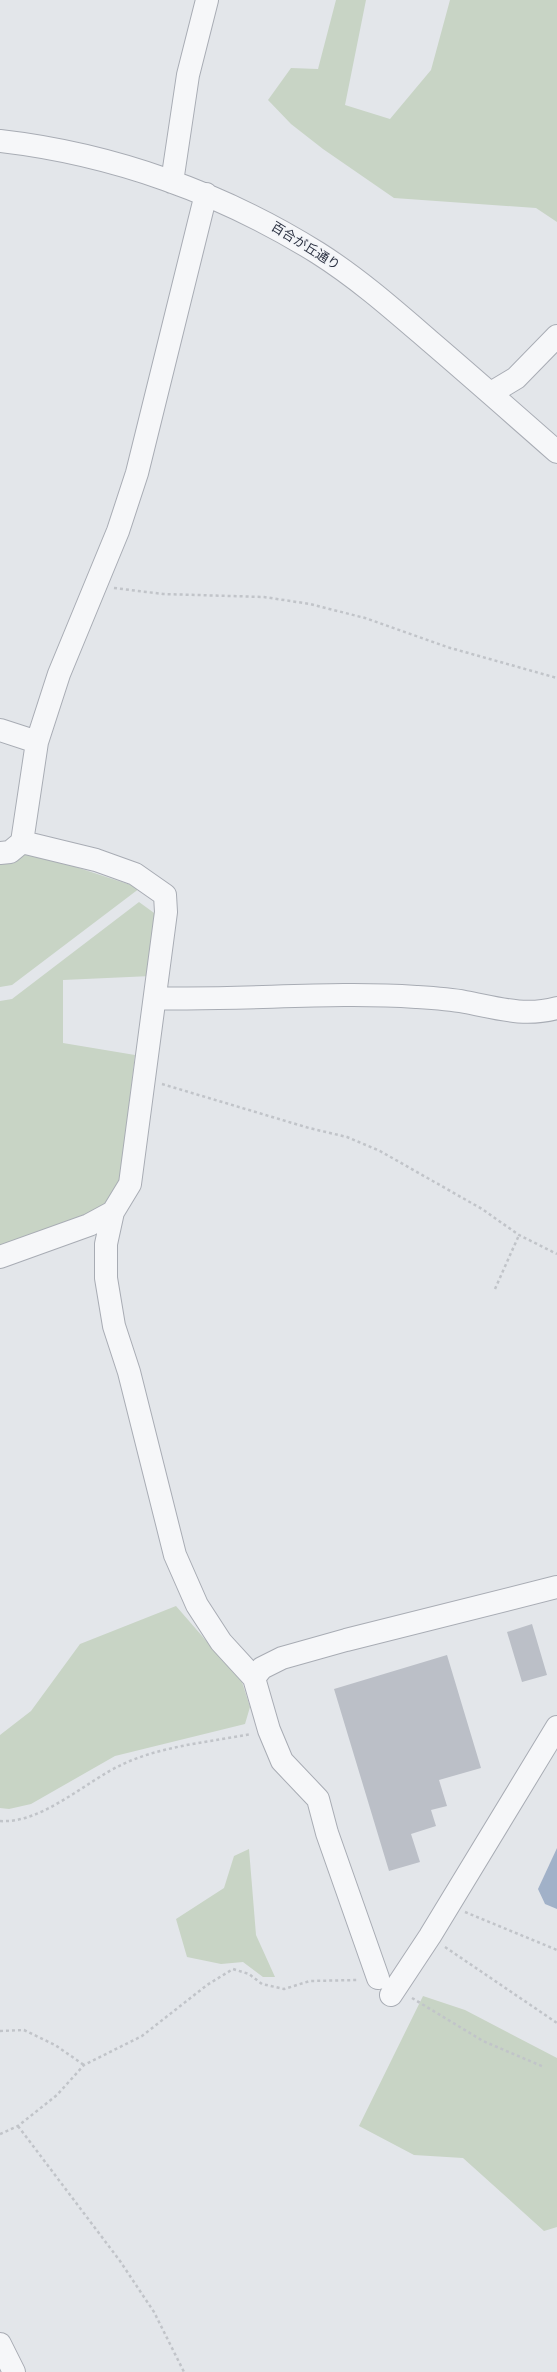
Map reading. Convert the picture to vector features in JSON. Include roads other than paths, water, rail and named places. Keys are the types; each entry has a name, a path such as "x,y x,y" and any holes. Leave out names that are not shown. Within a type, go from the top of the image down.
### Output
{"street":[{"path":"172,182 188,74 207,0"},
{"name":"百合が丘通り","path":"0,141 93,157 172,182 206,194 283,232 382,299 557,452"},
{"path":"0,853 10,852 22,842 37,742 59,674 118,531 137,473 206,194"},
{"path":"491,393 516,378 557,336"},
{"path":"0,730 37,742"},
{"path":"22,842 96,860 135,874 165,896 166,912 130,1184 113,1212 106,1244 106,1278 114,1326 129,1372 175,1555 201,1611 221,1642 254,1678 269,1730 282,1761 318,1799 327,1833 388,1987 430,1936 557,1727"},
{"path":"155,998 353,995 415,997 463,1002 511,1012 534,1013 557,1008"},
{"path":"0,1257 89,1225 113,1212"},
{"path":"254,1678 262,1668 282,1658 346,1640 557,1587"},
{"path":"0,2344 14,2372"}],"water":[{"path":"557,1848 557,1909 545,1904 538,1889"}]}
